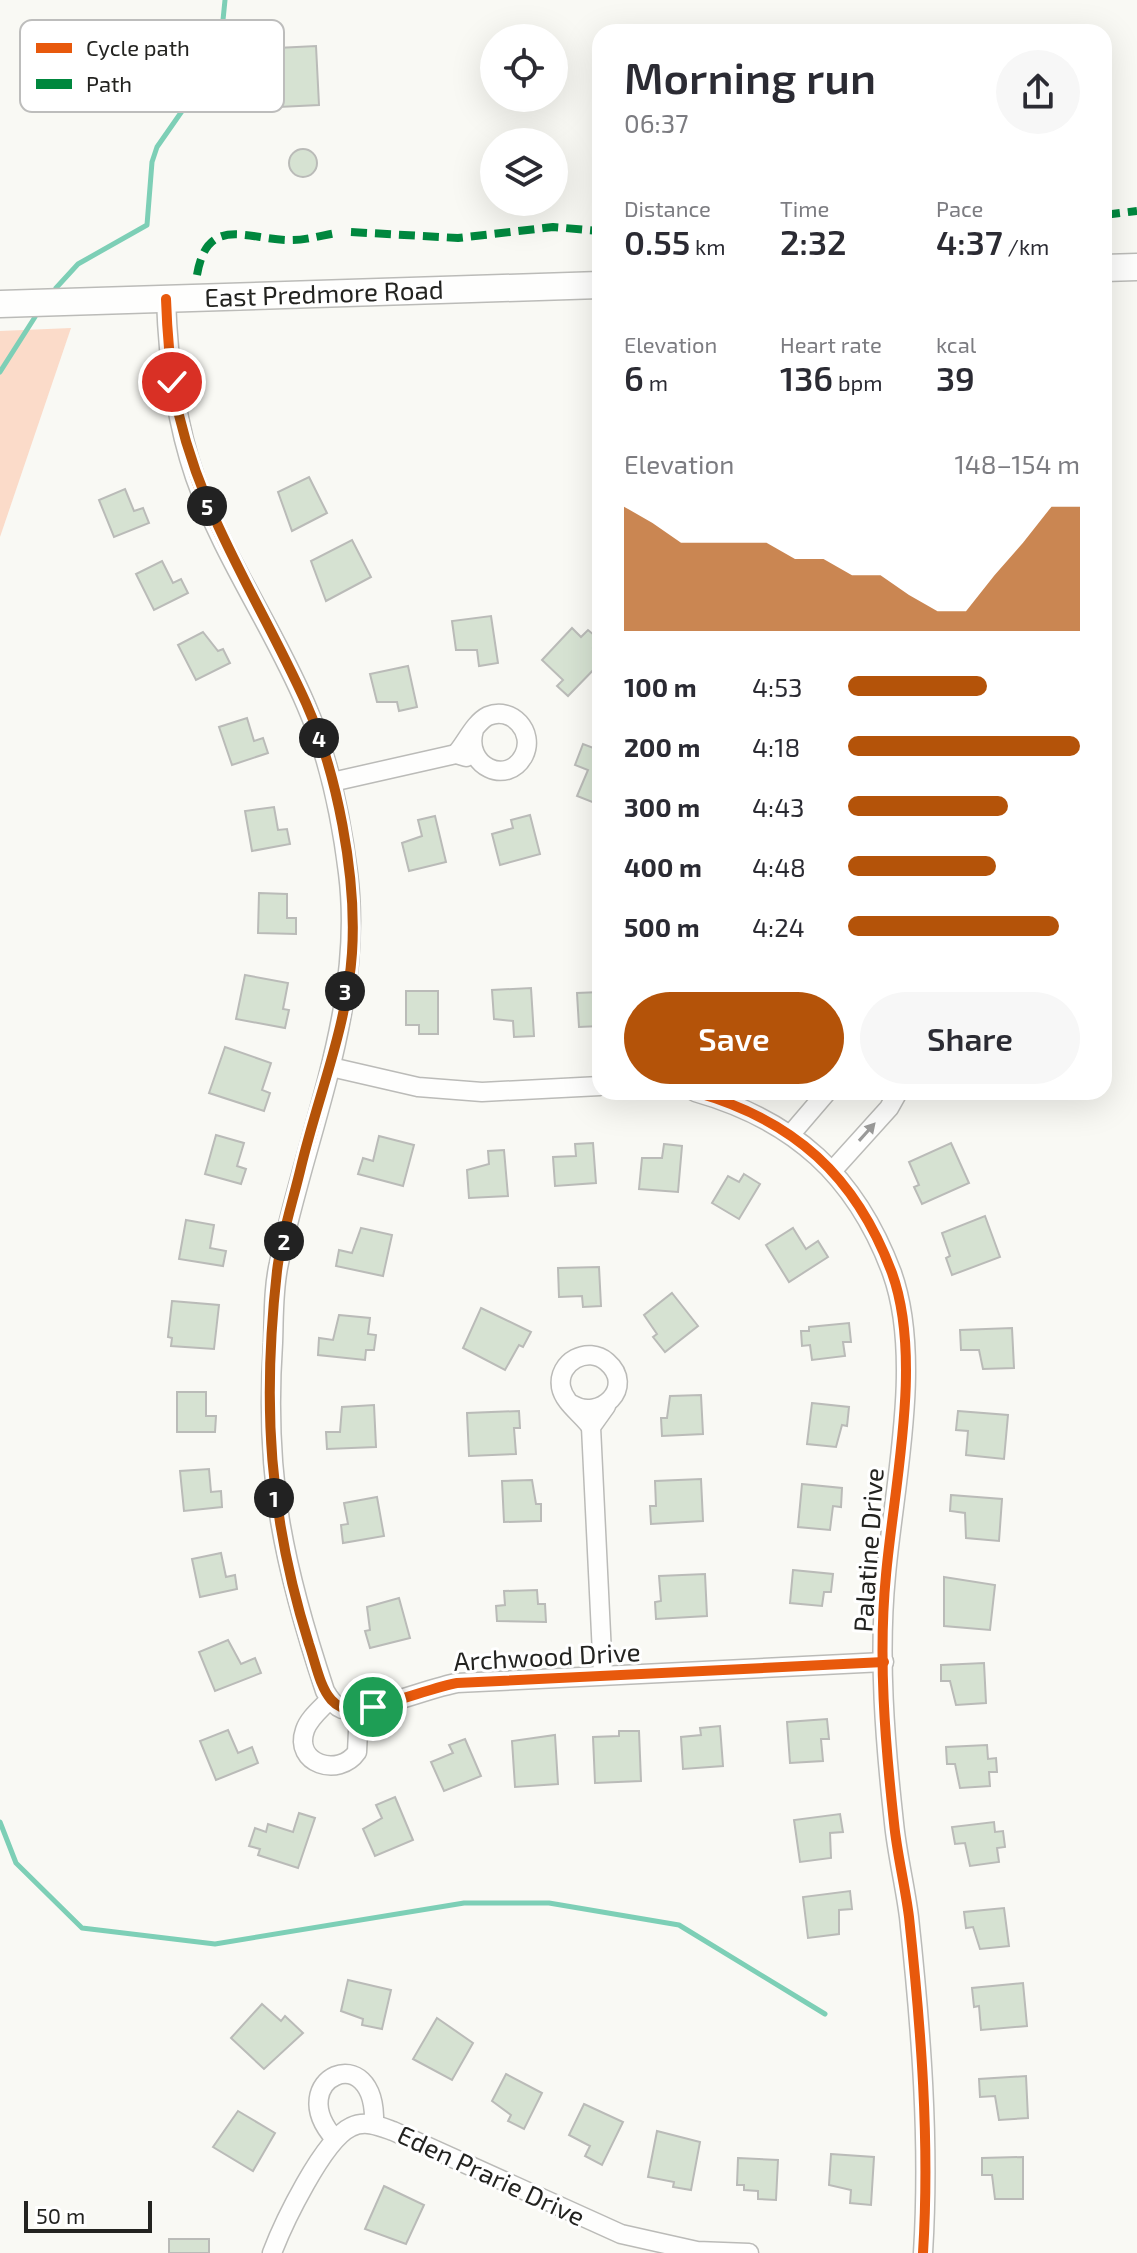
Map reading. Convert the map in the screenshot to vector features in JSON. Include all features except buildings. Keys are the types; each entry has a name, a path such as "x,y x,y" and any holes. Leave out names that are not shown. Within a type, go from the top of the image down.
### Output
{"street":[{"path":"1112,268 1137,267"},
{"name":"East Predmore Road","path":"0,304 592,285"},
{"path":"166,299 172,382 195,478 306,703 332,782 348,876 352,953 331,1067 302,1162 278,1268 269,1404 275,1505 284,1558 330,1699 343,1709 359,1711 360,1743 352,1759 335,1767 316,1763 305,1748 305,1729 330,1699"},
{"path":"332,782 456,754 498,770 516,765 526,750 525,732 514,718 505,714 487,717 456,754"},
{"path":"474,730 472,748 481,764"},
{"path":"331,1067 418,1087 482,1092 592,1086"},
{"name":"Palatine Drive","path":"719,1100 752,1111 791,1134 833,1170 875,1232 893,1276 902,1316 906,1359 883,1605 884,1662 894,1823 908,1914 922,2056 928,2169 923,2253"},
{"path":"791,1134 820,1100"},
{"path":"833,1170 894,1100"},
{"path":"591,1427 612,1399 617,1381 610,1364 595,1355 577,1358 564,1371 562,1389 591,1427 603,1675"},
{"path":"571,1404 588,1411 606,1406"},
{"name":"Archwood Drive","path":"359,1711 457,1683 884,1662"},
{"name":"Eden Prarie Drive","path":"374,2124 375,2106 367,2084 352,2074 331,2076 321,2087 317,2098 328,2131 335,2139 353,2125 374,2124 621,2234 697,2251 749,2253"},
{"path":"272,2253 335,2139"}],"shaded area":[{"path":"71,328 0,537 0,331"}],"waterway":[{"path":"223,20 225,0"},
{"path":"56,288 78,264 147,225 152,162 157,147 181,112"},
{"path":"0,372 35,317"},
{"path":"0,1822 16,1863 82,1928 215,1944 464,1903 549,1903 679,1925 825,2014"}],"marked path":[{"path":"1112,214 1137,211"},
{"path":"351,232 458,238 553,227 592,230"},
{"path":"197,275 202,256 218,237 242,235 292,240 336,233"}],"cycle path":[{"path":"166,299 174,389 182,433 195,477 206,507 293,676 314,725 333,788 348,873 351,923 348,972 330,1070 277,1273 271,1391 271,1436 280,1520 298,1602 325,1691 337,1706 352,1710 457,1683 884,1662"},
{"path":"718,1100 762,1118 791,1136 840,1180 877,1239 892,1273 901,1307 906,1383 886,1575 883,1668 891,1792 909,1917 921,2043 925,2127 923,2253"}],"route":[{"path":"172,382 184,444 195,478 306,703 322,745 332,782 348,876 352,953 331,1067 302,1162 278,1268 269,1404 275,1505 284,1558 325,1691 336,1706 343,1709 359,1711 373,1707"}]}
